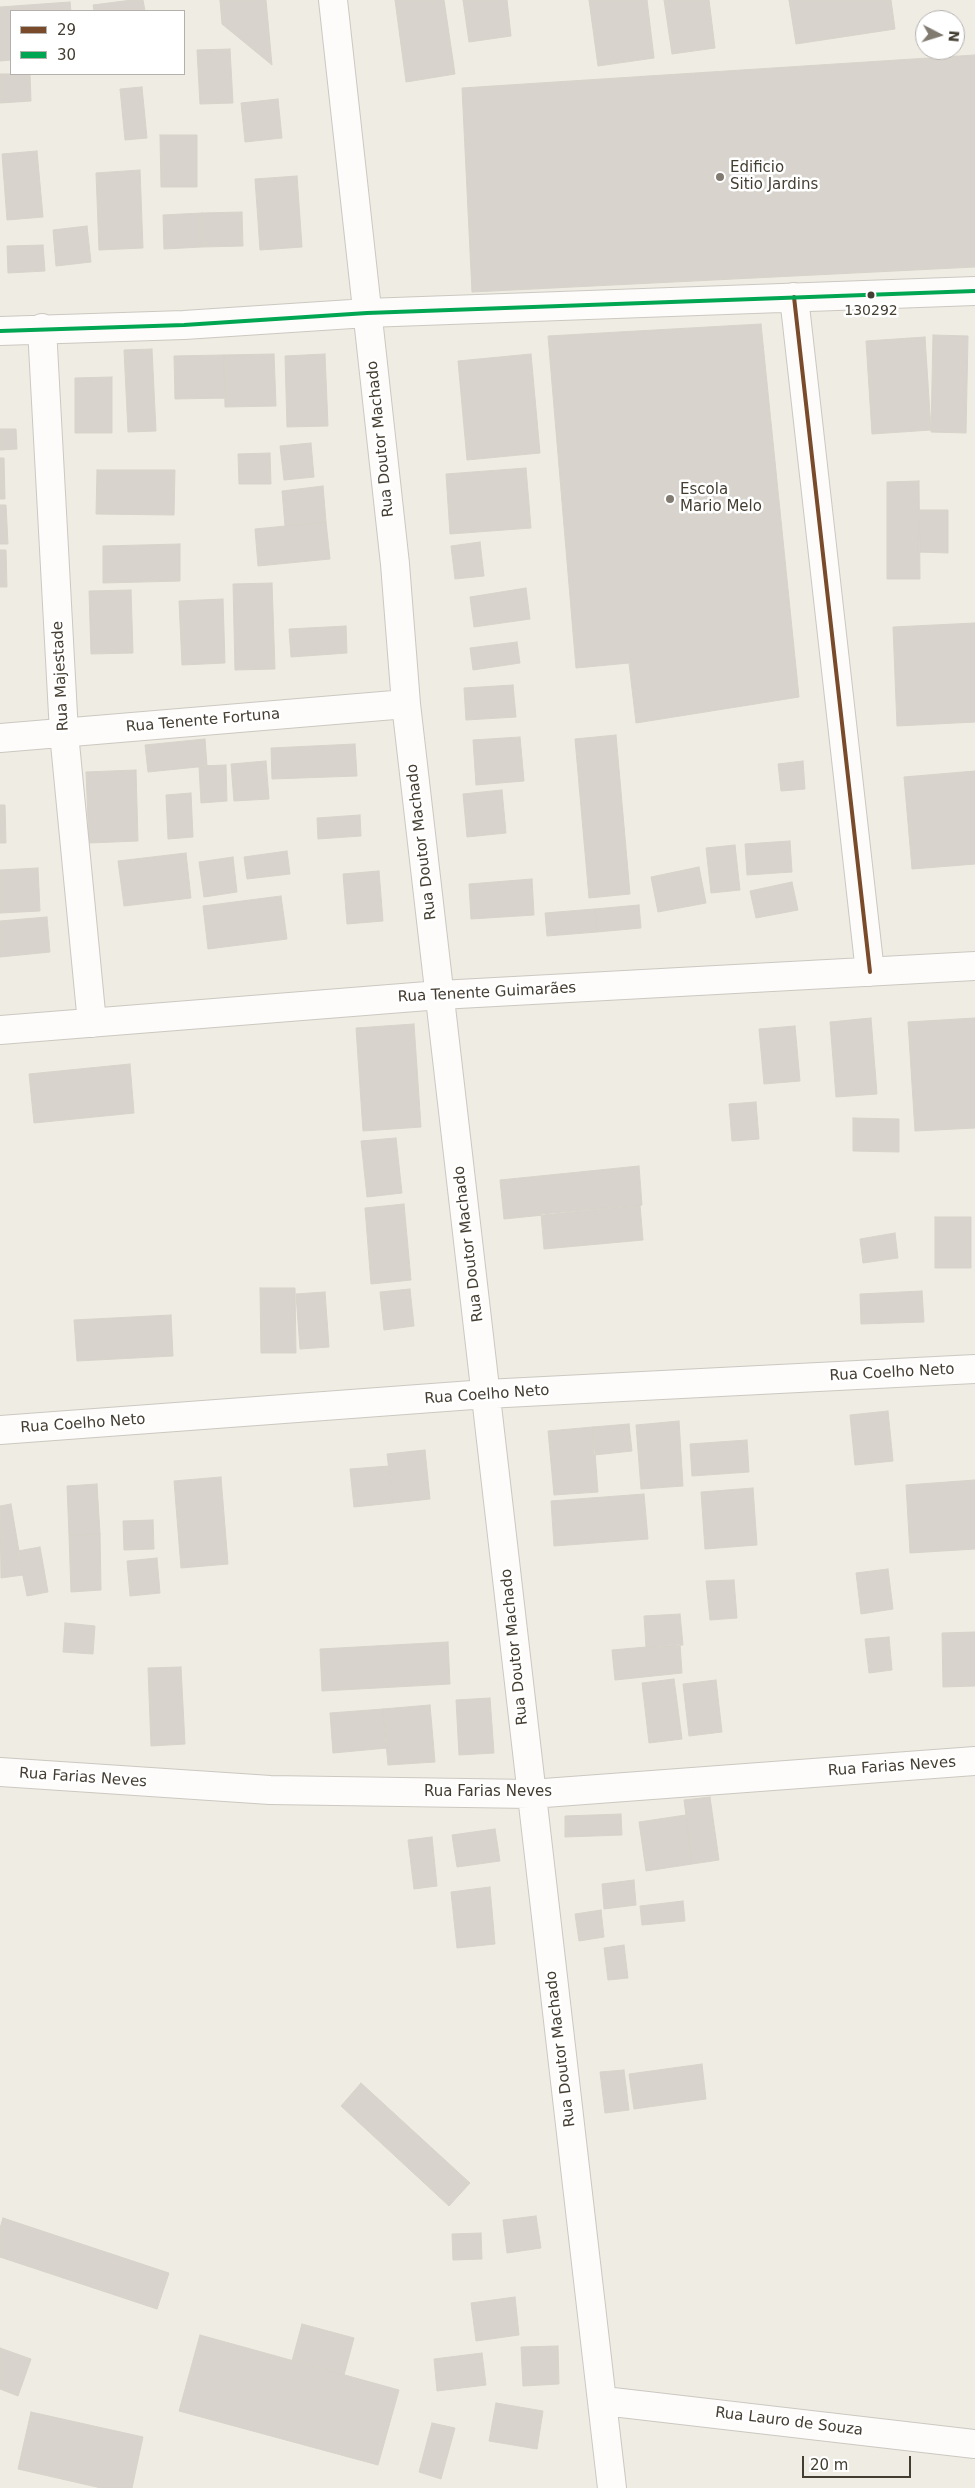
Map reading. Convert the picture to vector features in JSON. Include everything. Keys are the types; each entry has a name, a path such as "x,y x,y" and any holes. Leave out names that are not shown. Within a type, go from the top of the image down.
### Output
{"street":[{"name":"Rua Doutor Machado","path":"334,0 395,564 406,704 531,1794 604,2401 612,2488"},
{"path":"0,331 42,328 184,325 367,313 975,290"},
{"path":"794,297 870,972"},
{"name":"Rua Majestade","path":"42,328 64,734 92,1023"},
{"name":"Rua Tenente Fortuna","path":"0,738 406,704"},
{"name":"Rua Tenente Guimarães","path":"0,1030 440,995 975,966"},
{"name":"Rua Coelho Neto","path":"0,1430 486,1394 975,1369"},
{"name":"Rua Farias Neves","path":"0,1772 270,1790 531,1794 975,1761"},
{"name":"Rua Lauro de Souza","path":"604,2401 975,2444"}],"building":[{"path":"143,0 145,10 94,10 93,5"},
{"path":"220,0 266,0 272,65 222,24"},
{"path":"395,0 444,0 455,74 406,82"},
{"path":"463,0 507,0 511,36 469,42"},
{"path":"589,0 647,0 654,58 598,66"},
{"path":"664,0 709,0 715,48 672,54"},
{"path":"789,0 891,0 895,29 796,44"},
{"path":"70,2 71,10 10,10 10,60 0,61 0,7"},
{"path":"230,49 233,103 200,104 197,50"},
{"name":"Edificio Sitio Jardins","path":"975,55 975,267 472,292 462,88 915,59 965,60 965,56"},
{"path":"0,74 30,75 31,101 0,103"},
{"path":"142,87 147,138 125,140 120,89"},
{"path":"278,99 282,138 245,142 241,103"},
{"path":"160,135 197,135 197,187 161,187"},
{"path":"37,151 43,217 7,220 2,154"},
{"path":"140,170 143,248 99,250 96,173"},
{"path":"297,176 302,247 260,250 255,179"},
{"path":"242,212 243,246 202,247 202,213"},
{"path":"202,213 202,247 164,249 163,215"},
{"path":"87,226 91,262 56,266 53,230"},
{"path":"43,245 45,271 8,273 7,246"},
{"name":"Escola Mario Melo","path":"761,324 799,697 636,723 629,663 576,668 548,336"},
{"path":"933,335 968,336 966,433 931,432"},
{"path":"925,337 931,430 872,434 866,341"},
{"path":"152,349 156,431 128,432 124,350"},
{"path":"274,354 276,406 225,407 224,355"},
{"path":"325,354 328,426 287,427 285,356"},
{"path":"531,354 540,453 467,460 458,361"},
{"path":"224,355 225,398 175,399 174,356"},
{"path":"112,377 112,433 75,433 75,378"},
{"path":"0,429 16,429 17,449 0,450"},
{"path":"311,443 314,477 284,480 280,446"},
{"path":"270,453 271,484 239,484 238,454"},
{"path":"0,458 4,458 5,499 0,499"},
{"path":"526,468 531,528 450,534 446,474"},
{"path":"97,470 175,470 174,515 96,514"},
{"path":"919,481 920,579 887,579 887,482"},
{"path":"323,486 326,522 285,526 282,491"},
{"path":"0,505 6,505 8,544 0,544"},
{"path":"919,510 948,510 948,553 919,552"},
{"path":"326,522 330,559 258,566 255,529"},
{"path":"480,542 484,576 455,579 451,546"},
{"path":"180,544 180,581 103,583 103,546"},
{"path":"0,550 6,550 7,587 0,587"},
{"path":"272,583 275,669 235,670 233,584"},
{"path":"526,588 530,619 474,627 470,597"},
{"path":"131,590 133,653 91,654 89,591"},
{"path":"223,599 225,663 182,665 179,601"},
{"path":"975,623 975,722 897,726 893,627"},
{"path":"346,626 347,653 291,657 289,629"},
{"path":"517,642 520,663 473,670 470,648"},
{"path":"513,685 516,717 466,720 464,688"},
{"path":"616,735 630,894 589,898 575,739"},
{"path":"520,737 524,781 476,785 473,740"},
{"path":"205,739 207,766 148,772 145,745"},
{"path":"355,744 357,776 272,779 271,748"},
{"path":"266,761 269,799 234,801 231,764"},
{"path":"803,761 805,789 781,791 778,764"},
{"path":"226,765 227,801 201,803 199,766"},
{"path":"136,770 138,841 89,843 86,772"},
{"path":"975,771 975,864 912,869 904,777"},
{"path":"502,790 506,833 467,837 463,794"},
{"path":"191,793 193,837 168,839 166,795"},
{"path":"0,805 5,805 6,843 0,843"},
{"path":"360,815 361,836 318,839 317,818"},
{"path":"790,841 792,872 747,875 745,844"},
{"path":"735,845 740,890 711,893 706,848"},
{"path":"287,851 290,874 247,879 244,857"},
{"path":"186,853 191,898 124,906 118,861"},
{"path":"233,857 237,892 204,897 199,862"},
{"path":"699,867 706,903 658,912 651,877"},
{"path":"38,868 40,911 0,913 0,870"},
{"path":"379,871 383,921 347,924 343,874"},
{"path":"532,879 534,915 471,919 469,884"},
{"path":"792,882 798,910 756,918 750,891"},
{"path":"281,896 287,939 208,949 203,906"},
{"path":"639,905 641,928 597,932 595,909"},
{"path":"595,909 597,932 547,936 545,913"},
{"path":"47,917 50,952 0,957 0,921"},
{"path":"871,1018 877,1094 836,1097 830,1022"},
{"path":"975,1018 975,1128 915,1131 908,1022"},
{"path":"414,1024 421,1127 363,1131 356,1028"},
{"path":"795,1026 800,1081 764,1084 759,1029"},
{"path":"130,1064 134,1113 34,1123 29,1074"},
{"path":"756,1102 759,1139 732,1141 729,1104"},
{"path":"853,1118 899,1119 899,1152 853,1151"},
{"path":"396,1138 402,1193 367,1197 361,1141"},
{"path":"639,1166 642,1205 504,1219 500,1180"},
{"path":"404,1204 411,1280 371,1284 365,1208"},
{"path":"640,1205 643,1240 544,1249 541,1214"},
{"path":"935,1217 971,1217 971,1268 935,1268"},
{"path":"895,1233 898,1258 863,1263 860,1239"},
{"path":"260,1288 295,1288 296,1353 261,1353"},
{"path":"410,1289 414,1326 384,1330 380,1292"},
{"path":"922,1291 924,1322 861,1324 860,1294"},
{"path":"325,1292 329,1347 300,1349 296,1294"},
{"path":"171,1315 173,1356 77,1361 74,1320"},
{"path":"888,1411 893,1461 855,1465 850,1415"},
{"path":"679,1421 683,1486 641,1489 636,1425"},
{"path":"629,1424 632,1451 594,1455 593,1427"},
{"path":"593,1427 598,1492 554,1495 548,1431"},
{"path":"747,1440 749,1472 692,1476 690,1444"},
{"path":"425,1450 430,1499 393,1503 387,1454"},
{"path":"389,1466 393,1503 354,1507 350,1469"},
{"path":"221,1477 228,1564 181,1568 174,1481"},
{"path":"975,1480 975,1549 910,1553 906,1485"},
{"path":"97,1484 100,1534 69,1535 67,1486"},
{"path":"753,1488 757,1545 705,1549 701,1492"},
{"path":"644,1494 648,1539 554,1546 551,1501"},
{"path":"11,1504 23,1575 1,1578 0,1506"},
{"path":"153,1520 154,1549 124,1550 123,1521"},
{"path":"100,1534 101,1590 71,1592 69,1535"},
{"path":"40,1547 48,1592 27,1596 18,1551"},
{"path":"157,1558 160,1593 130,1596 127,1561"},
{"path":"888,1569 893,1609 861,1614 856,1573"},
{"path":"734,1580 737,1618 710,1620 706,1581"},
{"path":"680,1614 683,1645 646,1647 644,1616"},
{"path":"65,1623 95,1626 93,1654 63,1652"},
{"path":"975,1632 975,1686 943,1687 942,1633"},
{"path":"889,1637 892,1670 869,1673 865,1639"},
{"path":"448,1642 450,1684 322,1691 320,1649"},
{"path":"680,1644 682,1673 615,1680 612,1650"},
{"path":"181,1667 185,1744 151,1746 148,1668"},
{"path":"674,1679 682,1739 649,1743 642,1683"},
{"path":"716,1680 722,1732 689,1736 683,1684"},
{"path":"490,1698 494,1753 459,1755 456,1700"},
{"path":"430,1705 435,1762 388,1765 383,1709"},
{"path":"383,1709 387,1748 333,1753 330,1713"},
{"path":"710,1797 719,1860 692,1864 684,1800"},
{"path":"621,1814 622,1835 565,1837 565,1816"},
{"path":"686,1815 692,1864 646,1871 639,1822"},
{"path":"495,1829 500,1861 457,1867 452,1835"},
{"path":"432,1837 437,1886 414,1889 408,1840"},
{"path":"634,1880 636,1905 604,1909 602,1884"},
{"path":"490,1887 495,1944 457,1948 451,1892"},
{"path":"683,1901 685,1921 642,1925 640,1906"},
{"path":"601,1910 604,1937 579,1941 575,1914"},
{"path":"624,1945 628,1978 608,1980 604,1948"},
{"path":"702,2064 706,2099 634,2109 629,2074"},
{"path":"624,2070 629,2110 605,2113 600,2072"},
{"path":"361,2083 470,2183 449,2206 341,2106"},
{"path":"536,2216 541,2248 507,2253 503,2220"},
{"path":"3,2218 169,2273 157,2309 0,2257 0,2228"},
{"path":"481,2233 482,2259 453,2260 452,2234"},
{"path":"515,2297 519,2335 476,2341 471,2303"},
{"path":"302,2324 354,2338 344,2375 292,2361"},
{"path":"200,2335 399,2390 378,2465 179,2411"},
{"path":"558,2346 559,2384 523,2386 521,2347"},
{"path":"0,2348 31,2359 18,2396 0,2389"},
{"path":"482,2353 486,2385 437,2391 434,2359"},
{"path":"496,2403 543,2411 537,2449 489,2441"},
{"path":"31,2412 143,2437 132,2488 101,2488 18,2469"},
{"path":"432,2423 455,2428 441,2479 419,2472"}],"transit line":[{"name":"30","path":"0,331 184,325 367,313 975,291"},
{"name":"29","path":"794,297 870,972"}],"place":[{"name":"Edificio Sitio Jardins","path":"720,177"},
{"name":"130292","path":"871,295"},
{"name":"Escola Mario Melo","path":"670,499"}]}
